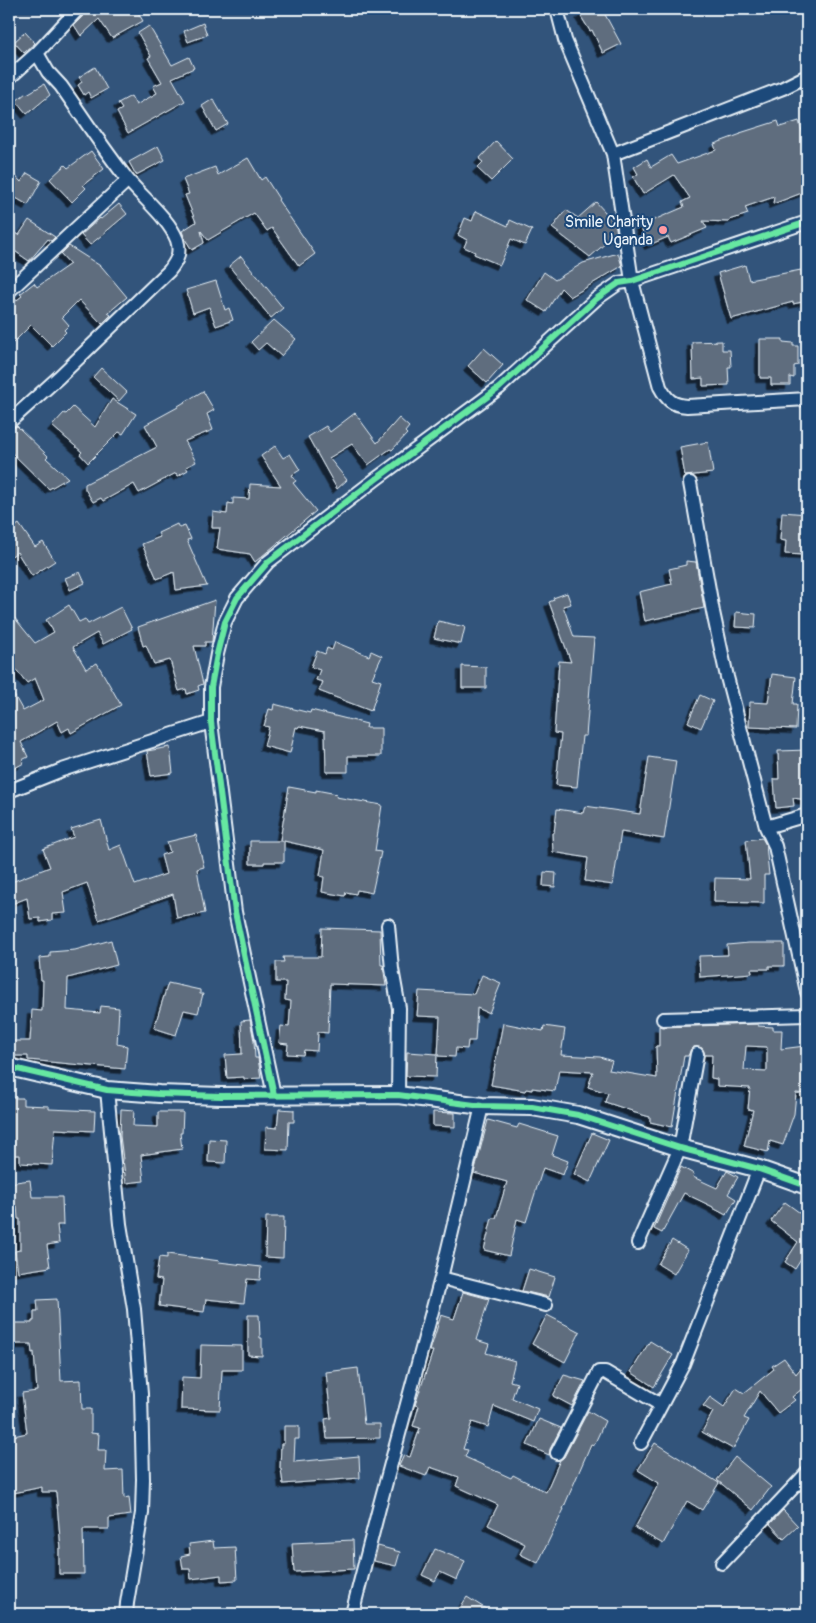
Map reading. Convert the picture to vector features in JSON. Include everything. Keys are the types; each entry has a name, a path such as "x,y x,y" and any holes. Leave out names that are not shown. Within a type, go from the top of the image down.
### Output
{"street":[{"path":"9,78 37,53 78,9"},
{"path":"558,9 565,40 613,154 632,281 660,387 665,398 670,403 687,406 807,399"},
{"path":"9,422 66,370 176,262 179,252 172,230 128,180 61,86 48,72 37,53"},
{"path":"613,154 783,88 807,76"},
{"path":"9,291 128,180"},
{"path":"274,1095 235,912 211,722 212,686 216,654 225,622 237,598 268,562 499,388 596,299 619,283 632,281 807,222"},
{"path":"690,484 713,612 727,677 766,827 775,846 807,992"},
{"path":"9,791 62,770 211,722"},
{"path":"766,827 807,815"},
{"path":"388,924 392,969 399,1008 398,1095"},
{"path":"663,1019 807,1015"},
{"path":"638,1243 680,1148 697,1054"},
{"path":"9,1067 107,1090 212,1096 398,1095 482,1106 532,1107 578,1114 680,1148 759,1169 807,1186"},
{"path":"107,1090 120,1224 134,1310 141,1394 142,1512 126,1614"},
{"path":"352,1614 441,1278 482,1106"},
{"path":"641,1443 683,1364 759,1169"},
{"path":"441,1278 546,1305"},
{"path":"557,1453 600,1372 605,1372 661,1405"},
{"path":"722,1563 807,1473"}],"building":[{"path":"86,9 136,9 143,21 112,38 99,19 81,36 74,25 84,15"},
{"path":"590,9 602,9 621,44 603,53 592,30 590,31 580,15"},
{"path":"203,23 207,35 188,42 184,31"},
{"path":"149,26 172,65 189,57 194,68 172,78 185,101 128,133 117,112 122,109 118,103 131,96 136,105 157,93 153,86 162,82 148,58 151,56 138,33"},
{"path":"25,32 35,43 24,53 14,42"},
{"path":"95,67 107,89 91,98 88,92 84,95 78,85 82,82 79,77"},
{"path":"44,84 50,95 27,114 16,101 26,93"},
{"path":"213,99 228,124 216,131 202,106"},
{"path":"778,121 780,127 799,121 807,148 807,191 773,204 774,197 745,207 748,214 729,222 703,221 707,228 671,243 668,237 649,245 640,226 684,207 682,202 690,198 674,175 643,194 633,177 638,174 634,167 647,159 651,167 671,155 677,164 716,150 714,144 740,133"},
{"path":"496,141 513,159 491,181 477,168 483,162 479,159"},
{"path":"158,146 165,160 136,175 129,162"},
{"path":"91,151 104,169 83,185 86,188 72,202 50,179 65,165 68,168"},
{"path":"248,158 261,180 265,177 278,200 315,254 299,266 272,228 267,231 254,213 208,240 201,231 204,243 192,250 185,239 182,231 196,222 185,195 189,194 183,179 215,167 218,175"},
{"path":"9,169 21,182 27,173 41,181 28,205 9,194"},
{"path":"596,202 615,223 617,233 590,257 552,228 566,210 578,218"},
{"path":"119,204 127,214 90,245 81,235"},
{"path":"476,211 508,226 510,220 532,230 525,245 511,239 500,265 474,254 475,252 464,247 467,240 458,235 465,218 472,221"},
{"path":"29,220 55,237 51,241 48,239 29,261 9,247 9,243 16,233 19,235"},
{"path":"69,246 102,267 127,297 108,313 111,315 102,324 79,300 62,317 69,325 64,330 66,332 52,346 31,325 9,347 9,306 34,283 37,287 70,264 61,254"},
{"path":"618,253 622,266 570,297 561,288 546,312 527,300 544,272 555,280 583,263"},
{"path":"241,256 283,308 271,318 229,266"},
{"path":"745,265 749,280 801,270 803,277 807,276 807,301 793,304 793,302 731,319 718,273"},
{"path":"216,281 225,310 229,308 233,320 216,326 209,307 193,313 186,290"},
{"path":"274,320 296,339 281,356 266,343 258,350 251,342"},
{"path":"760,339 783,339 783,342 793,343 793,346 798,346 798,365 794,366 794,378 790,377 790,385 771,385 771,378 760,378"},
{"path":"722,341 722,350 730,350 731,367 728,367 729,385 703,386 703,378 693,379 692,342"},
{"path":"484,348 503,365 487,383 468,366"},
{"path":"101,368 127,392 119,401 93,377"},
{"path":"203,391 214,410 207,414 213,430 185,441 196,462 186,467 188,470 178,476 176,473 139,493 134,484 103,501 101,498 93,502 85,489 85,484 157,447 145,425"},
{"path":"112,399 136,414 123,434 119,432 88,463 80,454 82,452 52,426 64,413 66,414 73,407 95,427"},
{"path":"355,413 377,443 399,418 409,427 405,432 407,434 392,450 390,449 368,465 352,444 329,458 347,480 337,489 308,437 326,426 330,432"},
{"path":"17,426 48,456 46,458 68,478 49,489 9,450 9,430"},
{"path":"708,442 713,473 685,476 680,447"},
{"path":"275,446 283,458 290,454 300,470 292,475 296,481 293,483 316,511 255,562 250,554 217,549 220,528 212,528 213,512 227,514 228,503 233,504 233,498 249,499 250,484 281,486 261,456"},
{"path":"782,512 807,514 805,555 785,554 786,541 780,540"},
{"path":"19,524 35,547 43,542 55,561 32,576 17,552 9,558 9,531"},
{"path":"177,524 179,528 185,526 191,539 187,540 207,586 176,590 174,572 157,579 142,544 160,537 158,533"},
{"path":"686,561 696,562 704,608 645,621 639,592 672,584 669,569 686,565"},
{"path":"80,572 85,583 70,590 65,578"},
{"path":"567,593 571,604 563,606 574,637 594,638 586,736 582,736 577,787 556,785 561,734 554,733 559,661 571,662 549,602 554,600 553,598"},
{"path":"215,600 212,642 205,642 205,646 194,646 203,684 198,686 199,690 187,694 186,689 179,691 170,660 154,664 146,645 143,646 138,627"},
{"path":"69,605 79,622 85,619 88,624 121,607 132,629 103,644 97,633 73,647 86,669 97,663 121,705 71,733 69,728 62,732 57,721 21,742 28,757 22,760 24,763 9,771 9,686 23,711 44,700 35,678 27,683 9,661 9,611 35,643 54,632 46,620"},
{"path":"736,612 756,614 755,628 735,627"},
{"path":"438,621 465,627 461,644 434,638"},
{"path":"335,642 369,656 371,651 382,656 372,678 381,681 371,711 319,691 323,682 316,680 320,670 311,667 317,651 325,654 327,648 332,650"},
{"path":"462,666 486,667 486,688 462,688"},
{"path":"772,674 796,677 793,704 797,704 796,729 749,727 750,702 768,703"},
{"path":"700,695 713,701 701,728 688,722"},
{"path":"274,704 310,713 311,710 367,724 366,728 381,728 381,756 348,756 348,772 326,772 325,731 299,726 298,728 296,727 290,753 264,746 269,727 264,726 269,709 273,710"},
{"path":"170,747 173,773 151,776 147,751"},
{"path":"807,750 807,800 793,798 794,806 776,808 774,779 779,779 778,751"},
{"path":"649,757 676,761 664,839 621,832 613,885 585,881 588,858 553,852 552,833 554,833 557,809 583,813 585,806 640,814"},
{"path":"289,787 337,794 336,797 382,805 375,851 381,852 372,893 357,890 356,894 346,892 345,896 322,892 324,877 320,876 324,850 284,841 284,862 250,864 250,841 283,841 280,840"},
{"path":"101,820 109,850 121,845 135,885 166,874 161,855 170,852 167,842 196,835 204,867 197,869 205,913 177,918 173,894 99,920 87,883 63,892 66,913 52,914 52,920 40,922 40,918 30,919 27,898 9,905 9,883 50,867 43,849 74,837 71,829"},
{"path":"762,838 766,845 769,875 764,875 764,903 714,902 715,878 750,879 746,840"},
{"path":"544,872 556,873 555,887 543,886"},
{"path":"322,928 380,930 381,965 383,965 386,986 330,984 328,1033 318,1032 317,1051 304,1050 303,1055 287,1054 288,1044 279,1043 281,1026 289,1027 291,1001 285,1000 286,982 276,982 276,962 284,962 283,957 321,957"},
{"path":"111,940 117,965 68,978 67,1010 100,1013 101,1006 119,1008 117,1044 127,1046 125,1069 28,1060 28,1056 11,1056 11,1041 30,1041 32,1010 42,1011 43,980 41,980 39,958 50,957 50,952 75,950"},
{"path":"784,943 784,966 769,966 769,969 751,969 752,973 700,977 699,956 728,955 727,945"},
{"path":"482,975 501,983 489,1013 477,1008 475,1041 468,1041 467,1049 456,1048 455,1057 438,1056 440,1017 417,1016 419,991 474,994"},
{"path":"168,983 200,990 200,994 203,994 198,1013 184,1010 176,1035 154,1028"},
{"path":"250,1020 255,1058 258,1058 261,1078 227,1078 225,1055 242,1054 241,1021"},
{"path":"503,1023 543,1031 544,1026 565,1029 561,1055 600,1057 612,1061 609,1070 657,1078 656,1046 659,1046 659,1026 758,1024 758,1026 773,1027 773,1030 782,1030 781,1049 805,1046 807,1060 807,1094 796,1093 794,1114 783,1145 770,1141 768,1152 744,1146 753,1110 748,1109 750,1088 717,1086 717,1079 711,1078 712,1055 705,1055 702,1048 694,1047 688,1056 684,1056 672,1127 650,1122 650,1117 605,1102 608,1093 588,1087 593,1072 559,1070 555,1091 532,1088 532,1090 526,1089 525,1091 491,1085","holes":["746,1046 767,1047 767,1071 744,1070"]},
{"path":"407,1052 437,1054 436,1077 406,1076"},
{"path":"9,1098 23,1098 23,1105 49,1106 49,1109 95,1111 94,1131 55,1129 52,1165 20,1163 20,1155 9,1155"},
{"path":"121,1109 134,1110 133,1126 158,1127 158,1112 183,1112 182,1133 180,1133 182,1149 141,1155 144,1181 126,1183 120,1136"},
{"path":"279,1109 294,1110 294,1122 289,1122 288,1150 265,1149 266,1127 277,1128"},
{"path":"433,1112 455,1113 455,1127 433,1126"},
{"path":"488,1120 517,1128 519,1124 558,1136 552,1155 568,1161 563,1175 543,1168 526,1222 517,1219 509,1256 484,1250 492,1218 496,1218 507,1182 474,1173"},
{"path":"592,1133 609,1140 590,1182 574,1174"},
{"path":"209,1139 226,1140 225,1163 208,1162"},
{"path":"681,1167 694,1174 693,1177 717,1188 727,1171 738,1177 728,1194 736,1199 726,1215 684,1193 662,1233 654,1229"},
{"path":"30,1180 32,1197 62,1197 63,1225 57,1225 59,1243 47,1245 50,1267 18,1272 15,1251 20,1250 20,1219 18,1219 17,1206 12,1207 9,1183"},
{"path":"785,1202 807,1218 807,1250 795,1269 785,1262 798,1242 771,1221"},
{"path":"266,1217 284,1217 283,1258 265,1257"},
{"path":"672,1240 688,1250 674,1274 658,1264"},
{"path":"167,1254 261,1267 260,1280 247,1279 244,1303 206,1299 204,1312 159,1306 162,1280 156,1279 159,1257 167,1258"},
{"path":"529,1269 555,1277 549,1297 522,1291"},
{"path":"463,1292 489,1299 476,1340 489,1344 486,1353 515,1361 510,1381 517,1383 512,1398 538,1409 533,1422 494,1406 488,1427 472,1422 463,1449 468,1450 465,1457 511,1478 513,1475 546,1492 560,1460 564,1457 588,1411 605,1421 594,1445 591,1444 564,1509 538,1563 520,1554 525,1544 488,1525 498,1505 456,1486 459,1477 430,1467 426,1476 399,1466 404,1455 410,1457 420,1428 413,1426 419,1406 415,1405 433,1351 430,1351 441,1315 454,1319"},
{"path":"57,1299 61,1381 81,1380 82,1409 91,1409 91,1433 99,1434 98,1450 106,1450 105,1471 123,1470 124,1498 129,1497 131,1515 109,1518 109,1529 83,1529 84,1574 59,1574 59,1549 61,1549 56,1492 42,1492 42,1487 9,1494 9,1437 27,1433 22,1393 37,1391 34,1352 32,1353 31,1344 9,1344 9,1323 32,1323 34,1321 34,1311 38,1311 37,1300"},
{"path":"248,1315 259,1315 262,1356 248,1355"},
{"path":"547,1315 580,1332 565,1362 532,1344"},
{"path":"650,1341 673,1355 654,1387 631,1372"},
{"path":"201,1345 242,1346 242,1370 222,1370 220,1410 181,1409 182,1377 200,1378"},
{"path":"784,1358 796,1374 807,1360 807,1385 792,1397 795,1400 778,1413 760,1391 744,1418 749,1420 733,1449 702,1432 713,1412 703,1406 710,1397 724,1407 736,1388 744,1393 774,1369 772,1366"},
{"path":"358,1368 364,1424 380,1424 380,1438 327,1439 325,1419 331,1418 326,1372"},
{"path":"564,1375 585,1381 572,1406 553,1396"},
{"path":"539,1419 561,1428 550,1449 549,1455 527,1445"},
{"path":"284,1426 299,1426 299,1439 295,1439 294,1462 359,1456 360,1478 283,1484 280,1469 281,1444 284,1444"},
{"path":"655,1443 719,1483 702,1510 687,1501 663,1544 635,1528 659,1483 638,1470"},
{"path":"735,1457 771,1487 753,1510 717,1480"},
{"path":"783,1510 798,1526 784,1539 770,1524"},
{"path":"353,1540 354,1569 294,1572 292,1543"},
{"path":"213,1541 214,1548 235,1547 237,1580 221,1581 221,1575 191,1579 190,1569 183,1569 181,1556 190,1554 189,1544"},
{"path":"378,1546 400,1552 396,1566 374,1561"},
{"path":"435,1549 465,1561 457,1580 440,1572 435,1581 422,1575"},
{"path":"467,1597 494,1614 456,1614"}],"cycle path":[{"path":"274,1095 235,912 211,722 211,687 217,654 225,622 237,598 268,562 499,388 596,299 619,283 632,281 807,222"},
{"path":"9,1067 107,1090 159,1094 221,1096 398,1095 482,1106 532,1107 578,1115 680,1148 759,1169 807,1186"}],"place":[{"name":"Smile Charity Uganda","path":"663,230"}]}
